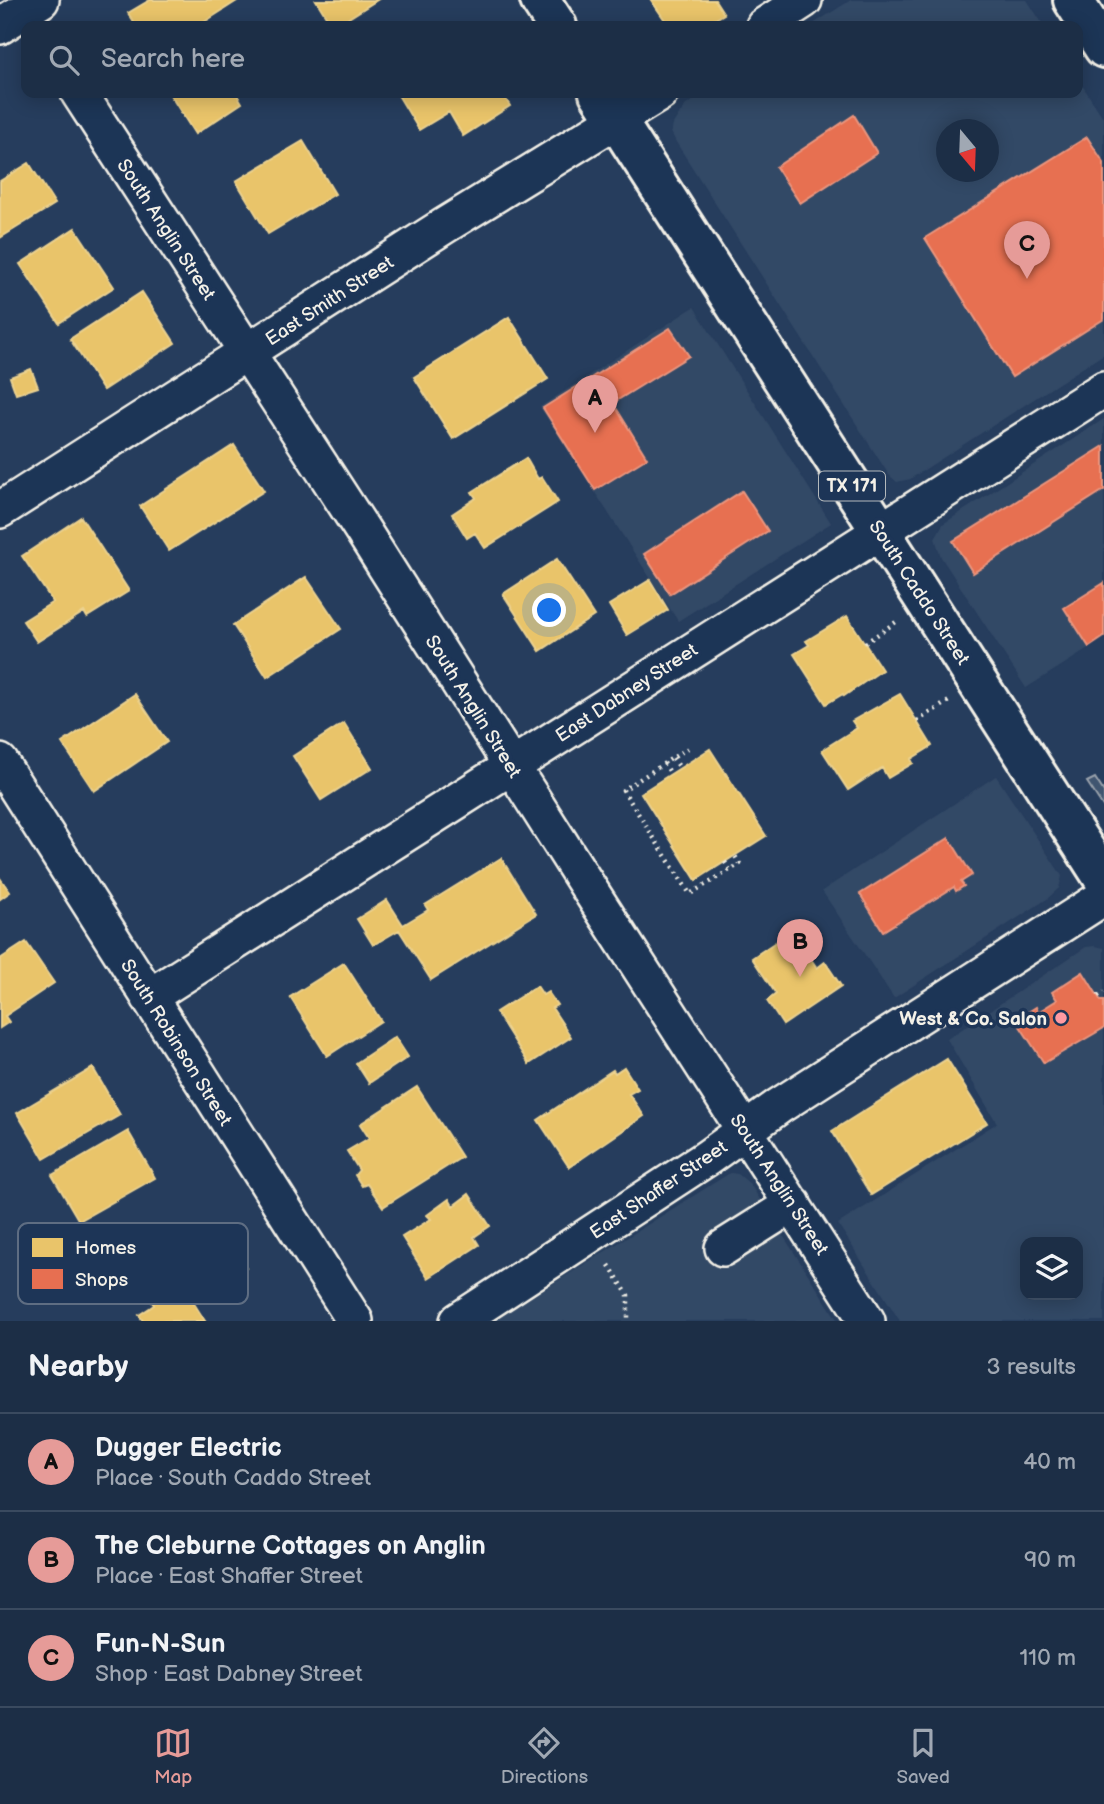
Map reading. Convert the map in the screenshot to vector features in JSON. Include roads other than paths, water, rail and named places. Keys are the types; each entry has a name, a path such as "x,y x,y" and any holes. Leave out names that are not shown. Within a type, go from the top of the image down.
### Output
{"main road":[{"path":"540,0 554,21"},
{"path":"1073,0 1104,48"},
{"name":"South Caddo Street","path":"608,106 1104,879"}],"street":[{"path":"772,21 804,0"},
{"name":"South Anglin Street","path":"82,98 363,531 867,1321"},
{"name":"East Smith Street","path":"0,510 455,219 608,106 640,98"},
{"name":"East Dabney Street","path":"149,997 1104,389"},
{"name":"South Robinson Street","path":"0,762 355,1321"},
{"name":"East Shaffer Street","path":"458,1321 779,1106 1104,897"},
{"path":"723,1248 793,1204"}],"place":[{"name":"Fun-N-Sun","path":"1027,279"},
{"name":"Dugger Electric","path":"595,433"},
{"name":"The Cleburne Cottages on Anglin","path":"800,977"},
{"name":"West & Co. Salon","path":"1061,1018"}]}
